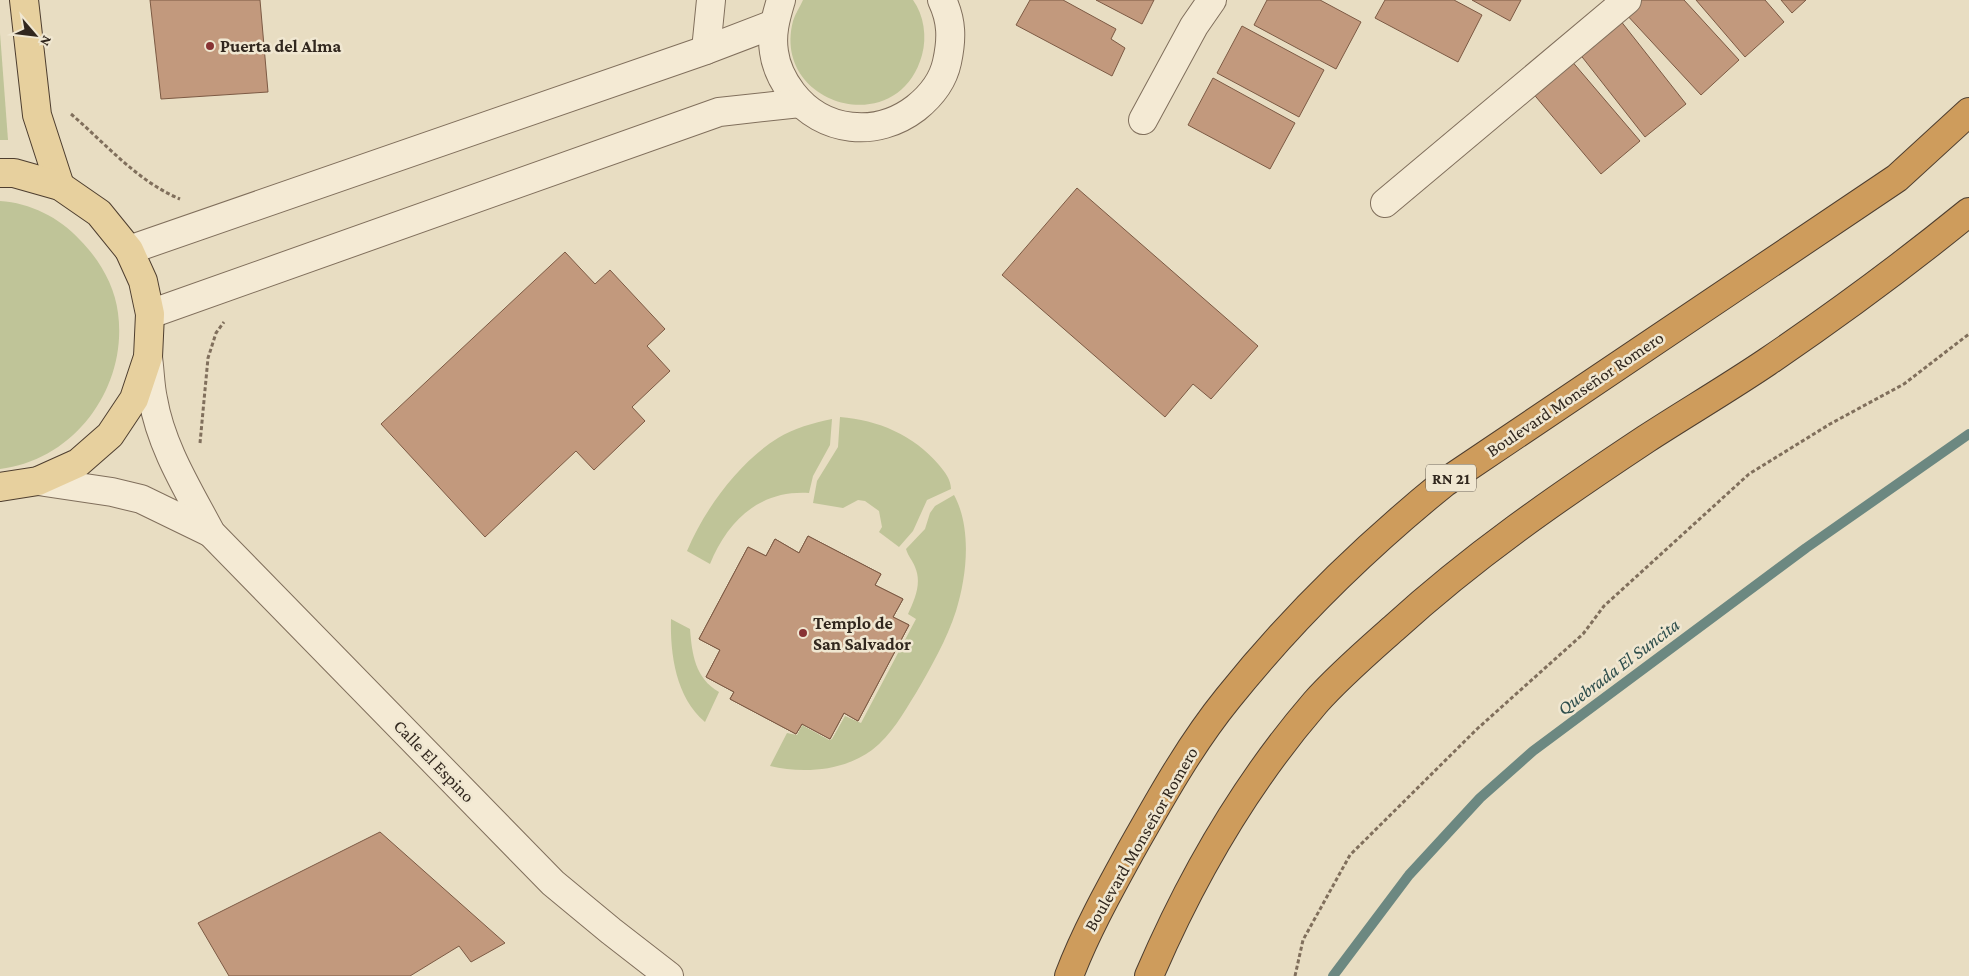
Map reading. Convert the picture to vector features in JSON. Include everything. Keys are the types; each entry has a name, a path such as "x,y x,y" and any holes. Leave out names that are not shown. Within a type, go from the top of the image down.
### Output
{"highway":[{"name":"Boulevard Monseñor Romero","path":"1069,976 1081,944 1118,875 1153,811 1191,751 1227,699 1260,660 1345,569 1394,524 1444,483 1543,415 1781,258 1897,178 1969,112"},
{"path":"1149,976 1186,896 1230,820 1269,761 1317,702 1370,649 1433,592 1514,528 1648,438 1766,363 1916,255 1969,212"}],"main road":[{"path":"24,0 37,113 60,186"},
{"path":"0,173 14,173 60,186 99,212 129,250 143,281 150,314 148,357 134,399 110,435 78,462 38,481 0,487"}],"street":[{"path":"706,50 711,0"},
{"path":"778,12 774,52 782,80 800,103 822,119 849,127 878,127 904,117 928,99 945,73 952,44 948,14 942,0"},
{"path":"1143,120 1194,26 1212,0"},
{"path":"1385,203 1627,0"},
{"path":"129,250 706,50 778,12"},
{"path":"150,314 718,112 800,103"},
{"name":"Calle El Espino","path":"148,357 153,400 165,440 176,466 211,533 553,883 611,932 669,976"},
{"name":"Calle El Espino","path":"38,481 112,492 141,499 211,533"}],"path":[{"path":"37,113 64,109 145,180 161,191 181,199 203,201 214,220"},
{"path":"176,466 197,449 201,440 208,358 216,332 236,310 237,302 233,284"},
{"path":"1294,976 1303,940 1350,855 1477,729 1583,634 1604,606 1749,474 1830,424 1904,384 1969,334"}],"green space":[{"path":"803,0 913,0 920,12 924,26 924,48 909,82 889,98 865,105 840,102 818,92 800,74 791,50 793,21"},
{"path":"0,33 8,140 0,140"},
{"path":"0,201 33,208 53,218 63,224 87,247 100,264 110,283 118,313 119,341 114,367 105,393 91,415 73,435 51,451 27,463 0,469"},
{"path":"840,417 868,422 907,437 929,454 949,479 951,489 927,500 913,531 899,547 879,532 882,527 879,511 865,501 858,500 843,508 813,503 817,481 838,447"},
{"path":"832,419 830,445 813,476 809,493 791,493 775,497 748,511 736,521 726,534 710,564 687,551 703,519 724,488 750,460 784,434 804,426"},
{"path":"954,495 960,508 963,522 966,552 960,597 948,632 938,653 897,723 872,750 849,762 823,769 809,770 770,766 787,733 797,735 802,725 829,740 832,739 845,716 861,723 916,619 908,614 917,591 918,579 906,549 925,529 930,513 935,506"},
{"path":"671,619 690,629 696,665 705,680 719,692 705,722 687,701 681,688 674,661"}],"building":[{"name":"Puerta del Alma","path":"150,0 260,0 268,92 161,99"},
{"path":"1030,0 1063,0 1116,29 1111,39 1125,48 1112,76 1016,25"},
{"path":"1096,0 1154,0 1142,24"},
{"path":"1267,0 1320,0 1361,22 1336,69 1254,25"},
{"path":"1385,0 1454,0 1482,15 1458,62 1375,18"},
{"path":"1472,0 1521,0 1510,21"},
{"path":"1639,0 1684,0 1739,60 1701,95 1625,13"},
{"path":"1696,0 1765,0 1784,22 1745,57"},
{"path":"1781,0 1806,0 1792,13"},
{"path":"1620,20 1686,104 1645,137 1579,53"},
{"path":"1242,26 1324,70 1299,117 1217,73"},
{"path":"1570,59 1640,141 1601,174 1531,91"},
{"path":"1213,78 1295,123 1270,169 1188,125"},
{"path":"1077,188 1258,346 1211,399 1193,384 1165,417 1002,275"},
{"path":"565,252 595,284 610,270 665,329 647,346 670,371 632,407 645,421 594,470 576,451 485,537 381,424"},
{"name":"Templo de San Salvador","path":"808,536 881,574 875,585 903,599 893,617 909,625 858,721 844,713 830,739 802,724 796,734 730,699 734,692 706,677 720,650 699,639 748,547 766,556 775,539 799,553"},
{"name":"Templo de San Salvador","path":"808,536 881,574 875,585 903,599 893,617 909,625 858,721 844,713 830,739 802,724 796,734 730,699 734,692 706,677 720,650 699,639 748,547 766,556 775,539 799,553"},
{"path":"380,832 505,943 471,962 459,946 410,976 229,976 198,923"}],"waterway":[{"name":"Quebrada El Suncita","path":"1333,976 1409,875 1480,798 1533,751 1806,548 1969,434"}],"place":[{"name":"Puerta del Alma","path":"210,46"},
{"name":"Templo de San Salvador","path":"803,633"}]}
